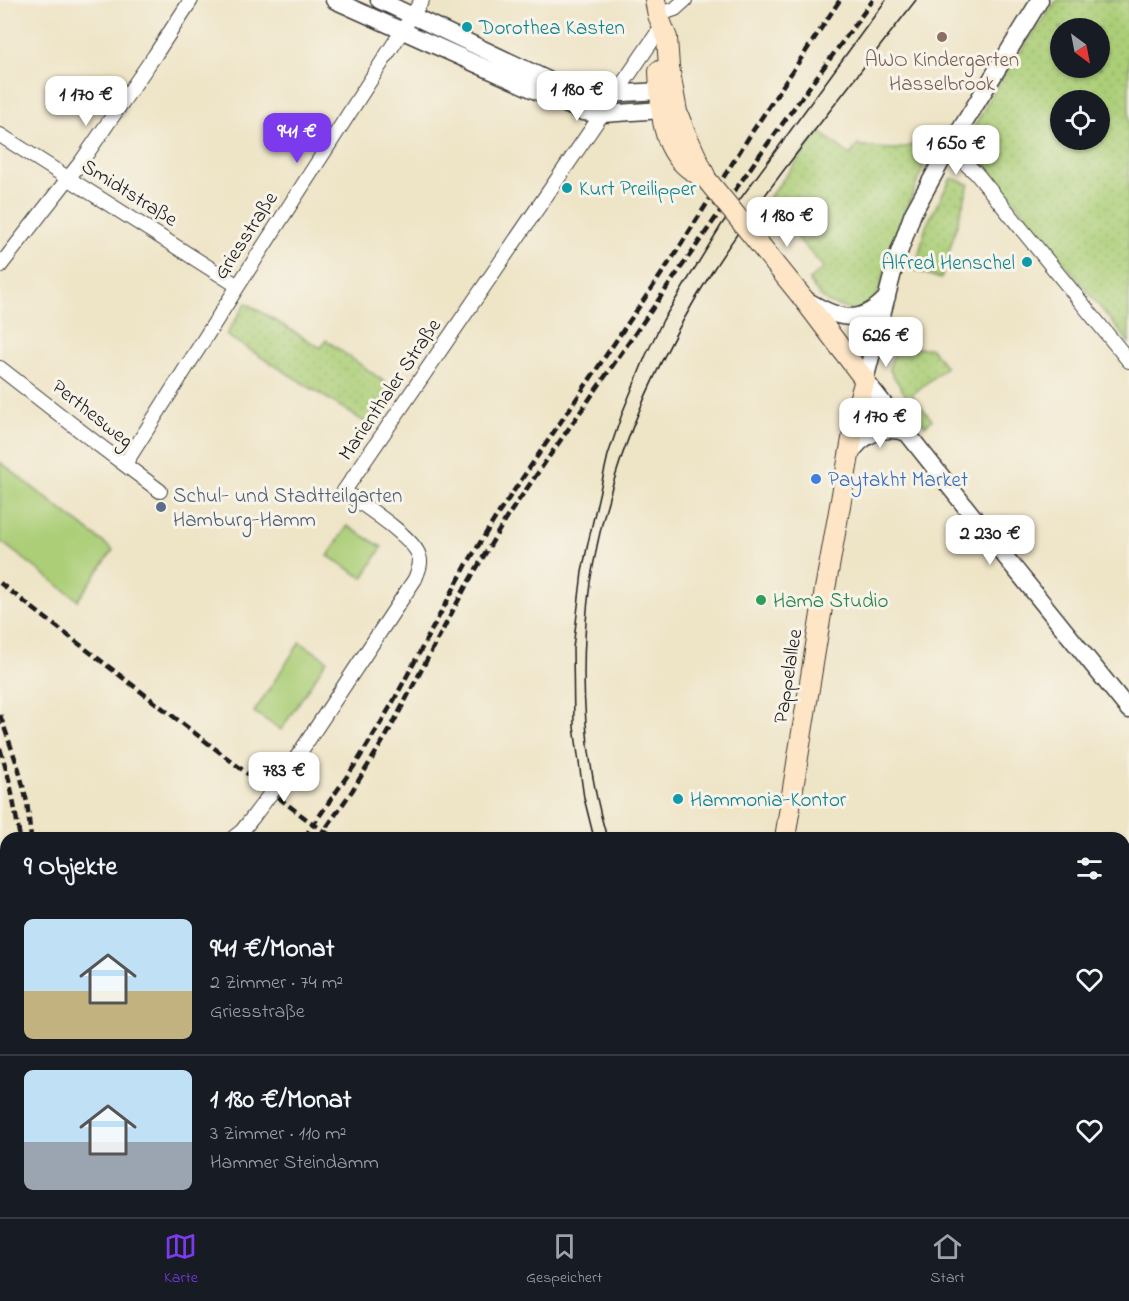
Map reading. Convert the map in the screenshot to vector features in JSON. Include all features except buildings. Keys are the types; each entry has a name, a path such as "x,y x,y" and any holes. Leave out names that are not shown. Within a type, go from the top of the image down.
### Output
{"main road":[{"path":"657,7 656,35 666,101"},
{"path":"657,7 667,38 669,67 664,126 666,135 676,153 686,166 707,180 802,297 865,380"},
{"name":"Pappelallee","path":"785,832 825,590 865,380"}],"street":[{"path":"0,266 68,178 155,56 191,0"},
{"path":"334,0 583,112 603,114 666,101"},
{"path":"379,0 563,87 589,95 614,94 666,101"},
{"name":"Griesstraße","path":"125,465 423,0"},
{"path":"657,7 675,9 685,0"},
{"path":"1040,0 947,151 913,213 896,261 865,380 1129,710"},
{"name":"Marienthaler Straße","path":"241,832 289,769 415,579 420,566 420,556 404,535 344,491 656,35"},
{"name":"Smidtstraße","path":"0,135 238,286"},
{"path":"947,151 976,173 1129,361"},
{"path":"802,297 833,314 849,317 866,313 887,297"},
{"name":"Perthesweg","path":"0,368 160,491"},
{"path":"849,456 858,443 878,431 893,430 907,433"}],"green space":[{"path":"1057,0 1129,0 1129,343 1001,185 967,140 997,85"},
{"path":"820,132 850,155 858,145 899,149 920,144 931,148 891,248 879,292 873,301 856,311 834,305 818,294 809,280 824,268 794,234 792,235 763,205"},
{"path":"951,178 969,184 941,279 915,270 926,226"},
{"path":"246,303 321,348 326,340 393,388 368,424 226,335"},
{"path":"896,348 931,348 946,367 912,395 932,420 925,426 889,369"},
{"path":"0,462 113,550 78,600 0,541"},
{"path":"347,526 382,547 363,578 328,556"},
{"path":"300,642 327,660 281,730 254,712"}],"tram line":[{"path":"592,832 584,798 574,727 573,648 582,572 588,543 608,455 623,411 663,320 722,224 886,0"},
{"path":"605,832 588,744 585,712 585,647 590,583 597,546 616,474 629,438 675,335 725,251 777,179 916,0"}],"railway":[{"path":"308,832 379,726 467,564 496,517 675,254 754,129 840,0"},
{"path":"323,832 388,733 466,586 507,517 761,153 873,0"},
{"path":"0,583 325,832"},
{"path":"0,715 19,770 27,802 30,832"},
{"path":"0,748 10,783 19,832"}],"place":[{"name":"Dorothea Kasten","path":"467,27"},
{"name":"AWO Kindergarten Hasselbrook","path":"942,37"},
{"name":"Kurt Preilipper","path":"567,188"},
{"name":"Alfred Henschel","path":"1027,262"},
{"name":"Paytakht Market","path":"816,479"},
{"name":"Schul- und Stadtteilgarten Hamburg-Hamm","path":"161,507"},
{"name":"Hama Studio","path":"761,600"},
{"name":"Hammonia-Kontor","path":"678,799"}]}
